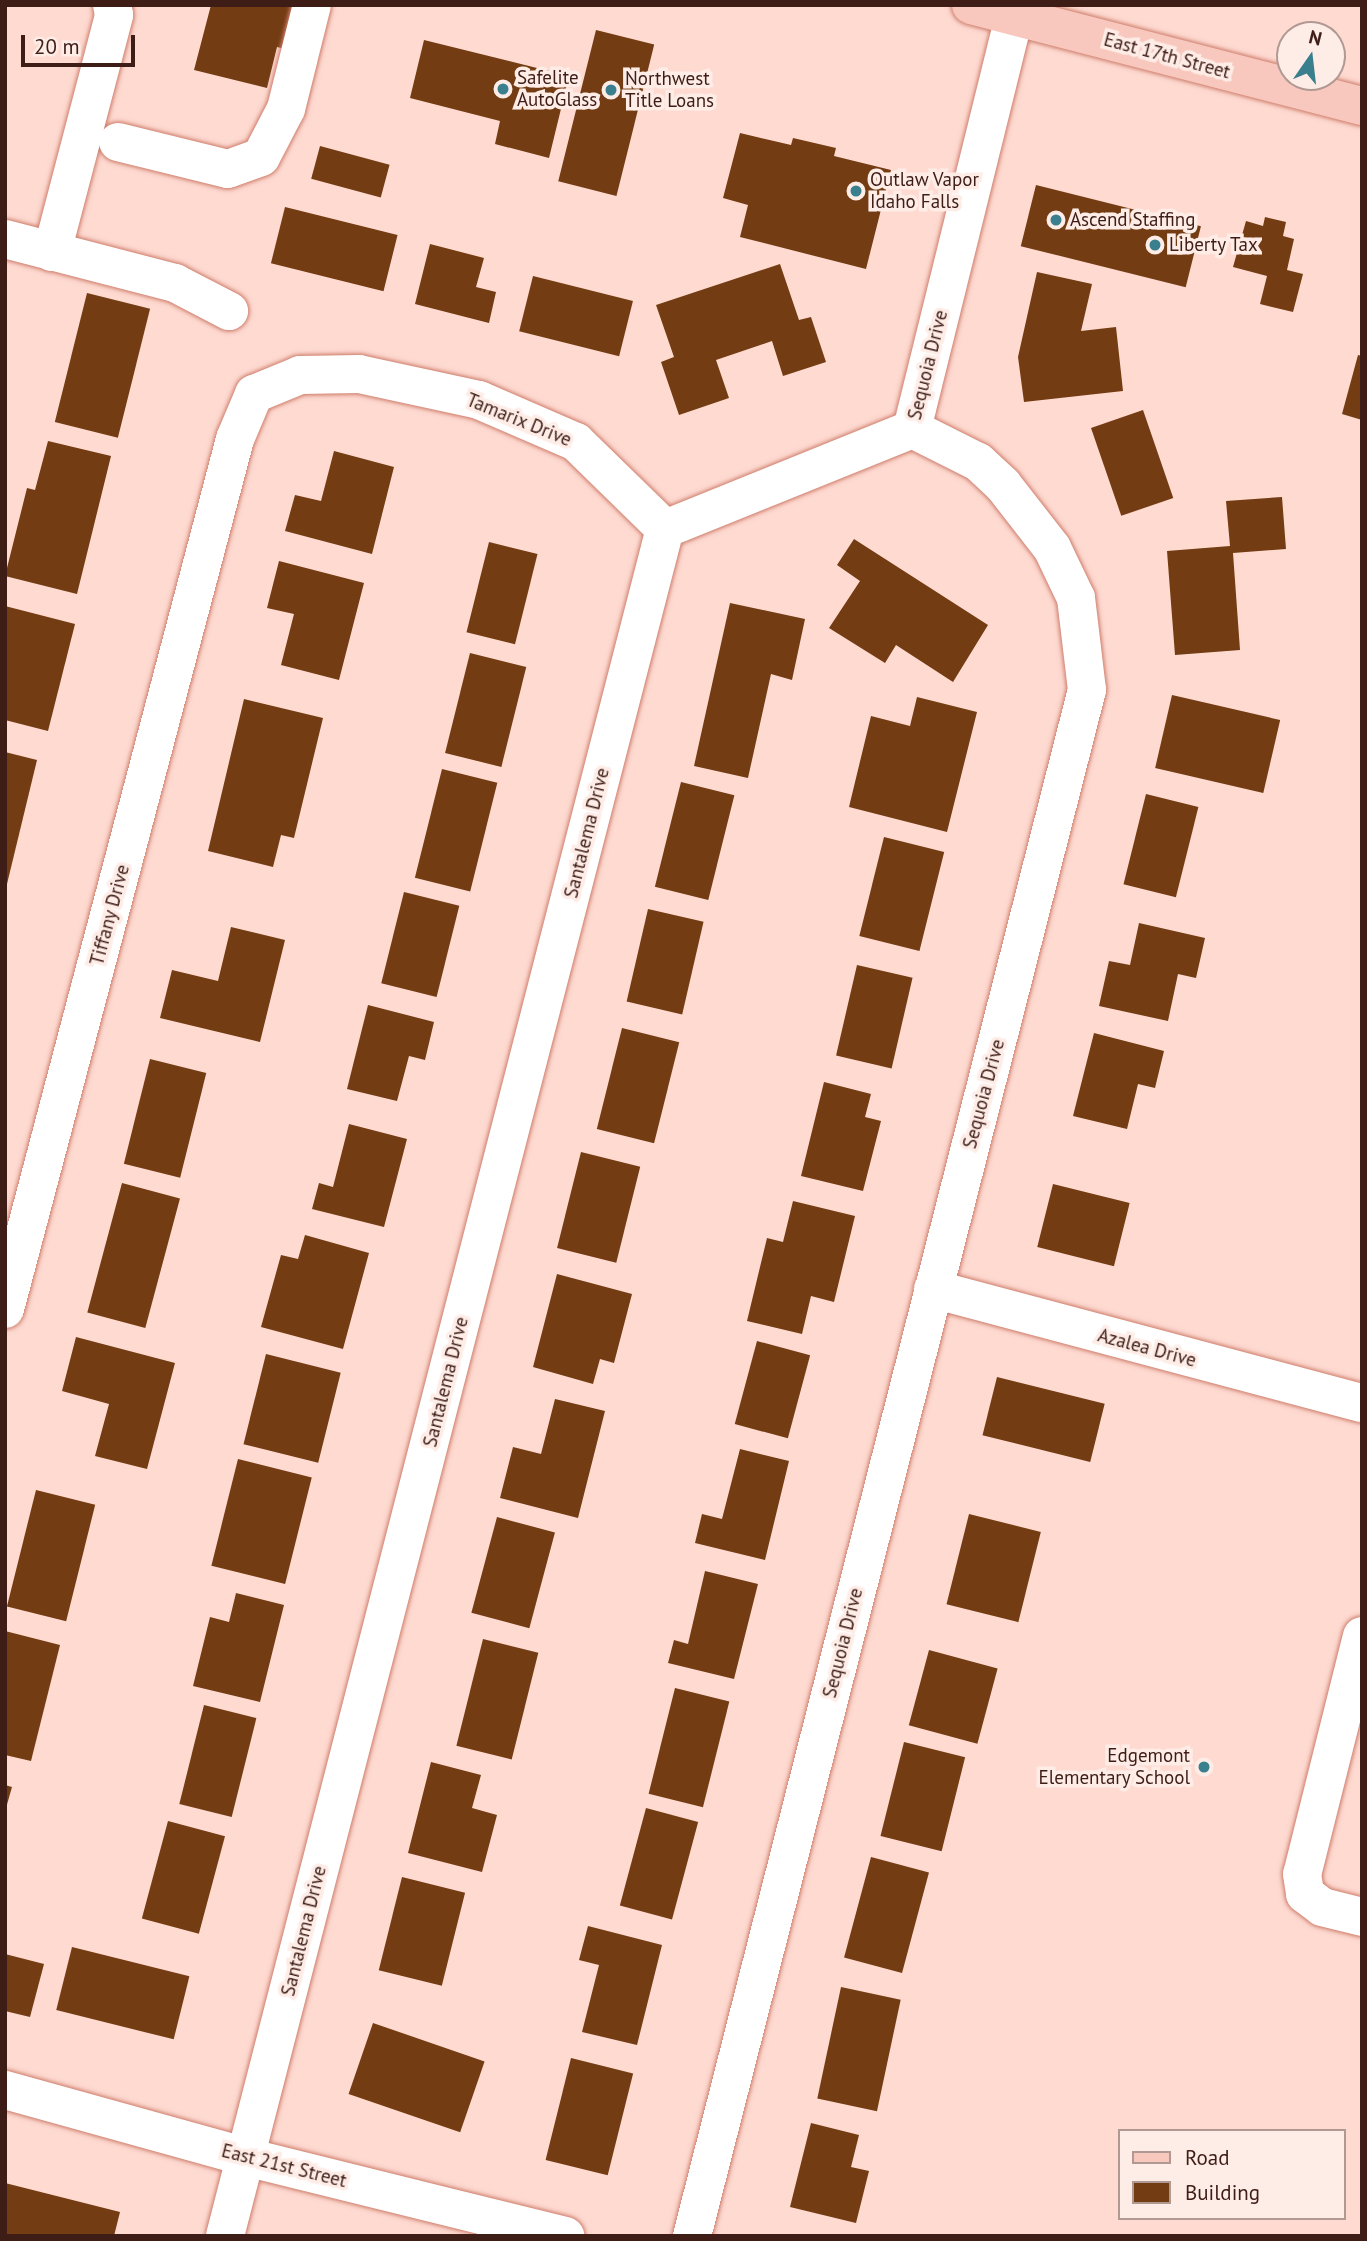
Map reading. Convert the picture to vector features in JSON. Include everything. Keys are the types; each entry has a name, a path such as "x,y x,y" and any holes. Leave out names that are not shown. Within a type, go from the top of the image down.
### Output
{"main road":[{"name":"East 17th Street","path":"971,5 1016,11 1362,106"}],"street":[{"path":"52,251 114,16 112,5"},
{"path":"117,142 228,169 261,157 286,109 312,5"},
{"name":"Sequoia Drive","path":"692,2236 1087,690 1086,657 1076,598 1052,548 1012,495 978,462 912,429 1016,11"},
{"path":"5,239 175,283 229,311"},
{"name":"Tamarix Drive","path":"214,521 235,439 254,394 300,375 359,374 479,400 576,442 666,528"},
{"path":"666,528 912,429"},
{"name":"Tiffany Drive","path":"5,1309 214,521"},
{"name":"Santalema Drive","path":"225,2236 666,528"},
{"name":"Azalea Drive","path":"933,1289 1362,1403"},
{"path":"1362,1636 1302,1874 1305,1894 1322,1907 1362,1917"},
{"name":"East 21st Street","path":"5,2090 246,2157 565,2236"}],"building":[{"path":"211,5 308,5 297,52 277,47 267,88 194,70"},
{"path":"596,30 654,45 616,196 558,181"},
{"path":"424,40 569,76 549,158 495,144 500,121 410,98"},
{"path":"740,133 791,145 793,138 836,148 834,156 891,170 866,269 740,237 748,205 723,198"},
{"path":"320,146 390,165 381,197 311,179"},
{"path":"1036,185 1201,226 1186,287 1021,246"},
{"path":"285,207 398,235 384,291 271,263"},
{"path":"1265,217 1286,222 1283,236 1294,239 1287,270 1303,274 1293,312 1260,304 1267,276 1233,267 1246,221 1263,226"},
{"path":"430,244 484,258 476,287 496,292 489,323 415,304"},
{"path":"780,264 799,320 811,317 826,362 783,376 772,341 716,360 729,398 679,415 661,362 674,357 656,305"},
{"path":"1037,272 1092,284 1081,331 1116,327 1123,391 1024,402 1018,357"},
{"path":"533,276 633,301 619,356 519,331"},
{"path":"87,293 150,309 118,438 55,422"},
{"path":"1358,355 1362,356 1362,420 1342,414"},
{"path":"1143,410 1173,498 1121,516 1091,428"},
{"path":"48,441 111,456 77,594 5,576 27,488 35,490"},
{"path":"334,451 394,467 372,554 285,531 295,495 321,501"},
{"path":"1282,497 1286,549 1233,553 1240,650 1175,655 1167,551 1230,546 1226,501"},
{"path":"854,539 988,625 953,682 896,645 885,663 829,628 860,581 837,565"},
{"path":"489,542 538,554 515,644 467,632"},
{"path":"279,561 364,583 339,680 281,665 294,614 267,608"},
{"path":"730,603 805,619 792,680 771,674 748,778 694,766"},
{"path":"5,606 75,624 48,731 5,720"},
{"path":"470,653 526,667 501,767 445,753"},
{"path":"1172,695 1280,720 1263,793 1155,768"},
{"path":"917,697 977,712 947,832 849,807 871,716 910,726"},
{"path":"244,699 323,718 294,838 281,835 273,867 208,851"},
{"path":"5,752 37,760 7,884 5,884"},
{"path":"442,769 497,783 470,891 415,878"},
{"path":"681,782 734,795 708,900 655,887"},
{"path":"1146,794 1198,807 1176,897 1124,884"},
{"path":"884,837 944,852 919,951 859,936"},
{"path":"404,892 459,906 437,997 381,983"},
{"path":"648,909 704,922 682,1014 627,1002"},
{"path":"1139,923 1205,938 1196,978 1178,974 1168,1021 1099,1006 1109,961 1130,965"},
{"path":"231,927 285,940 260,1042 160,1018 172,970 218,981"},
{"path":"857,965 913,978 892,1068 836,1056"},
{"path":"368,1005 434,1022 425,1060 409,1056 397,1101 347,1089"},
{"path":"622,1028 679,1042 654,1143 597,1129"},
{"path":"1094,1033 1164,1051 1155,1088 1138,1084 1127,1129 1073,1116"},
{"path":"150,1059 206,1073 180,1178 124,1164"},
{"path":"824,1082 871,1094 865,1117 881,1121 863,1191 801,1176"},
{"path":"349,1124 407,1139 384,1227 312,1209 319,1183 333,1187"},
{"path":"581,1152 640,1167 616,1263 557,1248"},
{"path":"122,1183 180,1199 145,1328 87,1312"},
{"path":"1053,1184 1130,1203 1114,1266 1037,1247"},
{"path":"793,1201 855,1216 834,1302 811,1296 802,1334 747,1321 767,1238 783,1242"},
{"path":"305,1235 369,1253 343,1349 261,1327 281,1255 298,1259"},
{"path":"557,1274 632,1294 614,1363 600,1359 593,1384 533,1367"},
{"path":"76,1337 175,1363 147,1469 95,1456 109,1404 62,1391"},
{"path":"757,1341 810,1355 788,1438 735,1424"},
{"path":"266,1354 341,1373 318,1463 244,1444"},
{"path":"997,1377 1105,1404 1090,1462 982,1435"},
{"path":"555,1399 605,1411 578,1518 500,1498 513,1447 541,1454"},
{"path":"740,1449 789,1461 765,1560 695,1543 702,1514 722,1519"},
{"path":"238,1459 312,1477 285,1584 211,1566"},
{"path":"36,1490 95,1505 66,1621 7,1606"},
{"path":"969,1514 1041,1532 1018,1622 947,1604"},
{"path":"497,1517 555,1533 529,1628 471,1613"},
{"path":"705,1571 758,1584 734,1679 668,1663 674,1640 688,1644"},
{"path":"236,1593 284,1605 260,1702 193,1686 210,1617 229,1622"},
{"path":"5,1631 60,1645 31,1761 5,1755"},
{"path":"483,1639 538,1653 512,1760 456,1746"},
{"path":"929,1650 998,1668 977,1744 909,1725"},
{"path":"675,1688 729,1702 703,1807 649,1794"},
{"path":"204,1705 256,1718 232,1817 179,1804"},
{"path":"904,1742 965,1757 942,1851 881,1836"},
{"path":"431,1762 481,1775 472,1808 497,1815 482,1872 408,1853"},
{"path":"5,1785 12,1787 6,1808 5,1808"},
{"path":"646,1808 698,1822 672,1920 620,1906"},
{"path":"168,1821 225,1836 199,1934 142,1919"},
{"path":"871,1857 929,1873 902,1973 844,1957"},
{"path":"402,1877 465,1893 442,1986 379,1970"},
{"path":"588,1926 662,1945 637,2045 582,2032 599,1965 579,1960"},
{"path":"72,1947 189,1976 174,2039 56,2010"},
{"path":"5,1954 44,1964 30,2017 5,2011"},
{"path":"841,1987 901,2000 877,2111 817,2099"},
{"path":"373,2023 485,2061 460,2132 349,2094"},
{"path":"571,2058 633,2073 608,2175 546,2160"},
{"path":"811,2123 859,2135 851,2167 869,2171 856,2223 790,2207"},
{"path":"5,2183 120,2212 114,2236 5,2236"}],"place":[{"name":"Safelite AutoGlass","path":"503,89"},
{"name":"Northwest Title Loans","path":"611,90"},
{"name":"Outlaw Vapor Idaho Falls","path":"856,191"},
{"name":"Ascend Staffing","path":"1056,220"},
{"name":"Liberty Tax","path":"1155,245"},
{"name":"Edgemont Elementary School","path":"1204,1767"}]}
